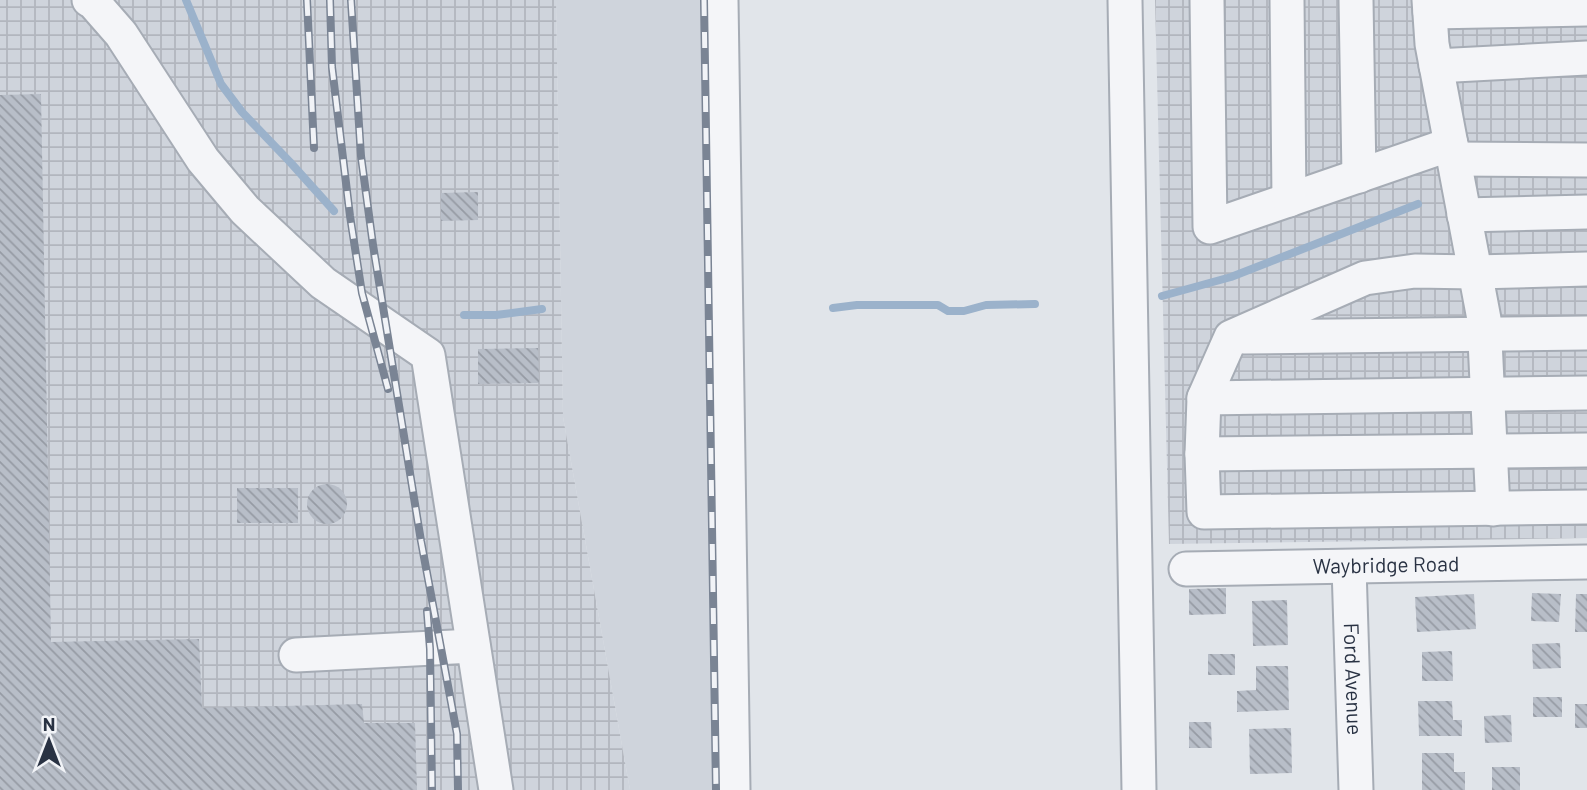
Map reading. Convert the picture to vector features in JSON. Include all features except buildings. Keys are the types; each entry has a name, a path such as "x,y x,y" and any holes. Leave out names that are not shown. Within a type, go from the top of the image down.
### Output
{"street":[{"path":"89,0 121,34 203,160 245,210 323,283 428,355 496,790"},
{"path":"720,0 733,790"},
{"path":"1125,0 1139,790"},
{"path":"1207,0 1210,227 1359,176 1452,151 1587,160"},
{"path":"1287,0 1289,200"},
{"path":"1356,0 1359,176"},
{"path":"1493,509 1485,334 1432,44 1429,6 1587,9"},
{"path":"1436,66 1587,58"},
{"path":"1464,215 1587,212"},
{"path":"1587,269 1415,271 1365,278 1231,337 1204,398 1202,454 1204,512 1587,507"},
{"path":"1231,337 1587,333"},
{"path":"1204,398 1587,393"},
{"path":"1202,454 1587,450"},
{"name":"Waybridge Road","path":"1185,569 1587,562"},
{"name":"Ford Avenue","path":"1349,567 1356,790"},
{"path":"296,655 473,646"}],"shaded area":[{"path":"0,0 556,0 563,417 630,790 0,790"},
{"path":"556,0 721,0 733,790 630,790 563,417"},
{"path":"1155,0 1587,0 1587,538 1169,544"}],"waterway":[{"path":"186,0 221,84 242,112 334,211"},
{"path":"1162,296 1231,277 1418,204"},
{"path":"833,308 857,305 938,305 948,311 964,311 986,305 1035,304"},
{"path":"464,315 496,315 542,309"}],"railway":[{"path":"307,0 314,148"},
{"path":"330,0 332,67 350,216 362,293 388,389"},
{"path":"351,0 361,156 373,245 421,541 457,734 458,790"},
{"path":"704,0 716,790"},
{"path":"427,611 432,790"}]}
